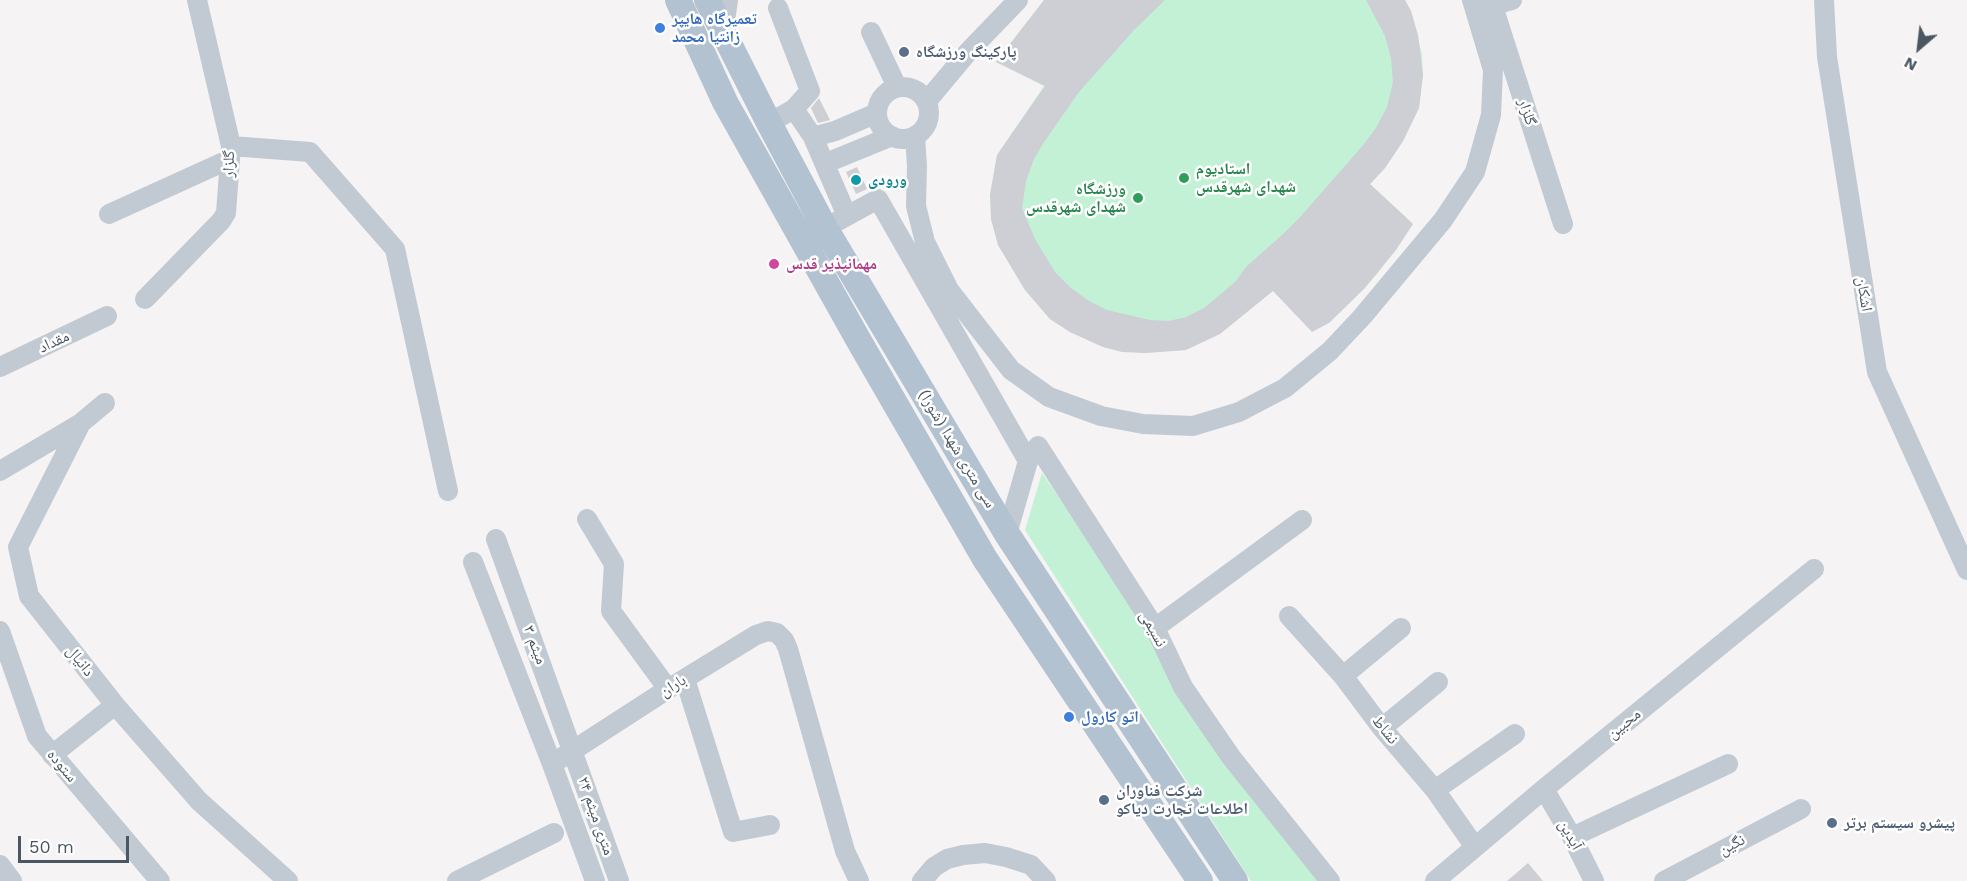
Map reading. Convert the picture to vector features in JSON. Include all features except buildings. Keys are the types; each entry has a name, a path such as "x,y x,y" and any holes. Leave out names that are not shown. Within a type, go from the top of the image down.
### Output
{"main road":[{"name":"سی متری شهدا (شورا)","path":"678,0 725,102 985,559 1200,881"},
{"name":"سی متری شهدا (شورا)","path":"707,0 723,35 825,228 1007,534 1235,881"},
{"path":"985,559 1007,534"}],"street":[{"name":"گلزار","path":"145,298 221,221 226,213 230,153 198,0"},
{"path":"723,35 728,0"},
{"path":"927,101 968,52 1018,0"},
{"path":"915,136 916,206 925,242 949,290 1011,370 1049,397 1101,416 1143,424 1192,426 1239,412 1285,388 1330,351 1362,317 1436,229 1475,172 1491,115 1493,70 1472,0"},
{"name":"اشکان","path":"1824,0 1827,57 1877,372 1967,570"},
{"name":"گلزار","path":"1498,2 1563,224"},
{"path":"769,123 794,109 810,91 778,8"},
{"path":"872,32 897,87"},
{"path":"826,163 892,136 907,138 915,136 926,125 929,117 927,101 914,89 897,87 883,97 879,104 877,113 882,126 892,136"},
{"path":"794,109 813,137 848,216"},
{"path":"813,137 835,131 877,113"},
{"path":"109,213 230,153 310,152 395,249 448,491"},
{"path":"825,228 878,199 1028,461 1007,534"},
{"name":"مقداد","path":"0,367 107,316"},
{"name":"دانیال","path":"105,403 81,423 18,547 29,596 115,705 199,801 288,881"},
{"path":"0,471 81,423"},
{"name":"نسیمی","path":"1028,461 1038,446 1155,628 1183,687 1231,757 1330,881"},
{"path":"586,519 614,564 611,611 676,684 733,832 770,825"},
{"path":"1155,628 1302,520"},
{"name":"میثم ۳","path":"496,539 573,751"},
{"name":"میثم ۳","path":"473,562 552,764"},
{"name":"محبین","path":"1435,881 1814,569"},
{"name":"نشاط","path":"1289,616 1343,676 1382,728 1435,790 1475,847"},
{"path":"1343,676 1401,628"},
{"name":"ستوده","path":"0,631 38,736 160,881"},
{"name":"باران","path":"552,764 756,635 768,631 777,633 784,640 788,649 845,850 859,881"},
{"path":"1382,728 1438,682"},
{"path":"52,754 115,705"},
{"path":"1435,790 1515,734"},
{"name":"۲۴ متری میثم","path":"573,751 619,881"},
{"name":"۲۴ متری میثم","path":"552,764 594,881"},
{"path":"1572,837 1728,764"},
{"name":"آیدین","path":"1544,789 1594,881"},
{"name":"نگین","path":"1664,881 1801,809"},
{"path":"457,881 554,833"},
{"path":"922,881 934,867 947,859 985,853 1031,865 1046,881"},
{"path":"0,865 12,881"}],"green space":[{"name":"استادیوم شهدای شهرقدس","path":"1044,0 1405,0 1411,11 1422,55 1423,75 1419,108 1403,141 1385,168 1370,184 1413,224 1378,273 1329,323 1273,290 1186,350 1141,353 1103,347 1070,332 1050,319 1025,290 998,245 992,222 990,195 997,155 1044,86 996,62"},
{"path":"1042,473 1320,881 1251,881 1025,530"}],"place":[{"name":"تعمیرگاه هایپر زانتیا محمد","path":"660,28"},
{"name":"پارکینگ ورزشگاه","path":"904,52"},
{"name":"استادیوم شهدای شهرقدس","path":"1184,178"},
{"name":"ورودی","path":"856,180"},
{"name":"ورزشگاه شهدای شهرقدس","path":"1138,198"},
{"name":"مهمانپذیر قدس","path":"774,264"},
{"name":"اتو کارول","path":"1069,717"},
{"name":"شرکت فناوران اطلاعات تجارت دیاکو","path":"1104,800"},
{"name":"پیشرو سیستم برتر","path":"1832,823"}]}
